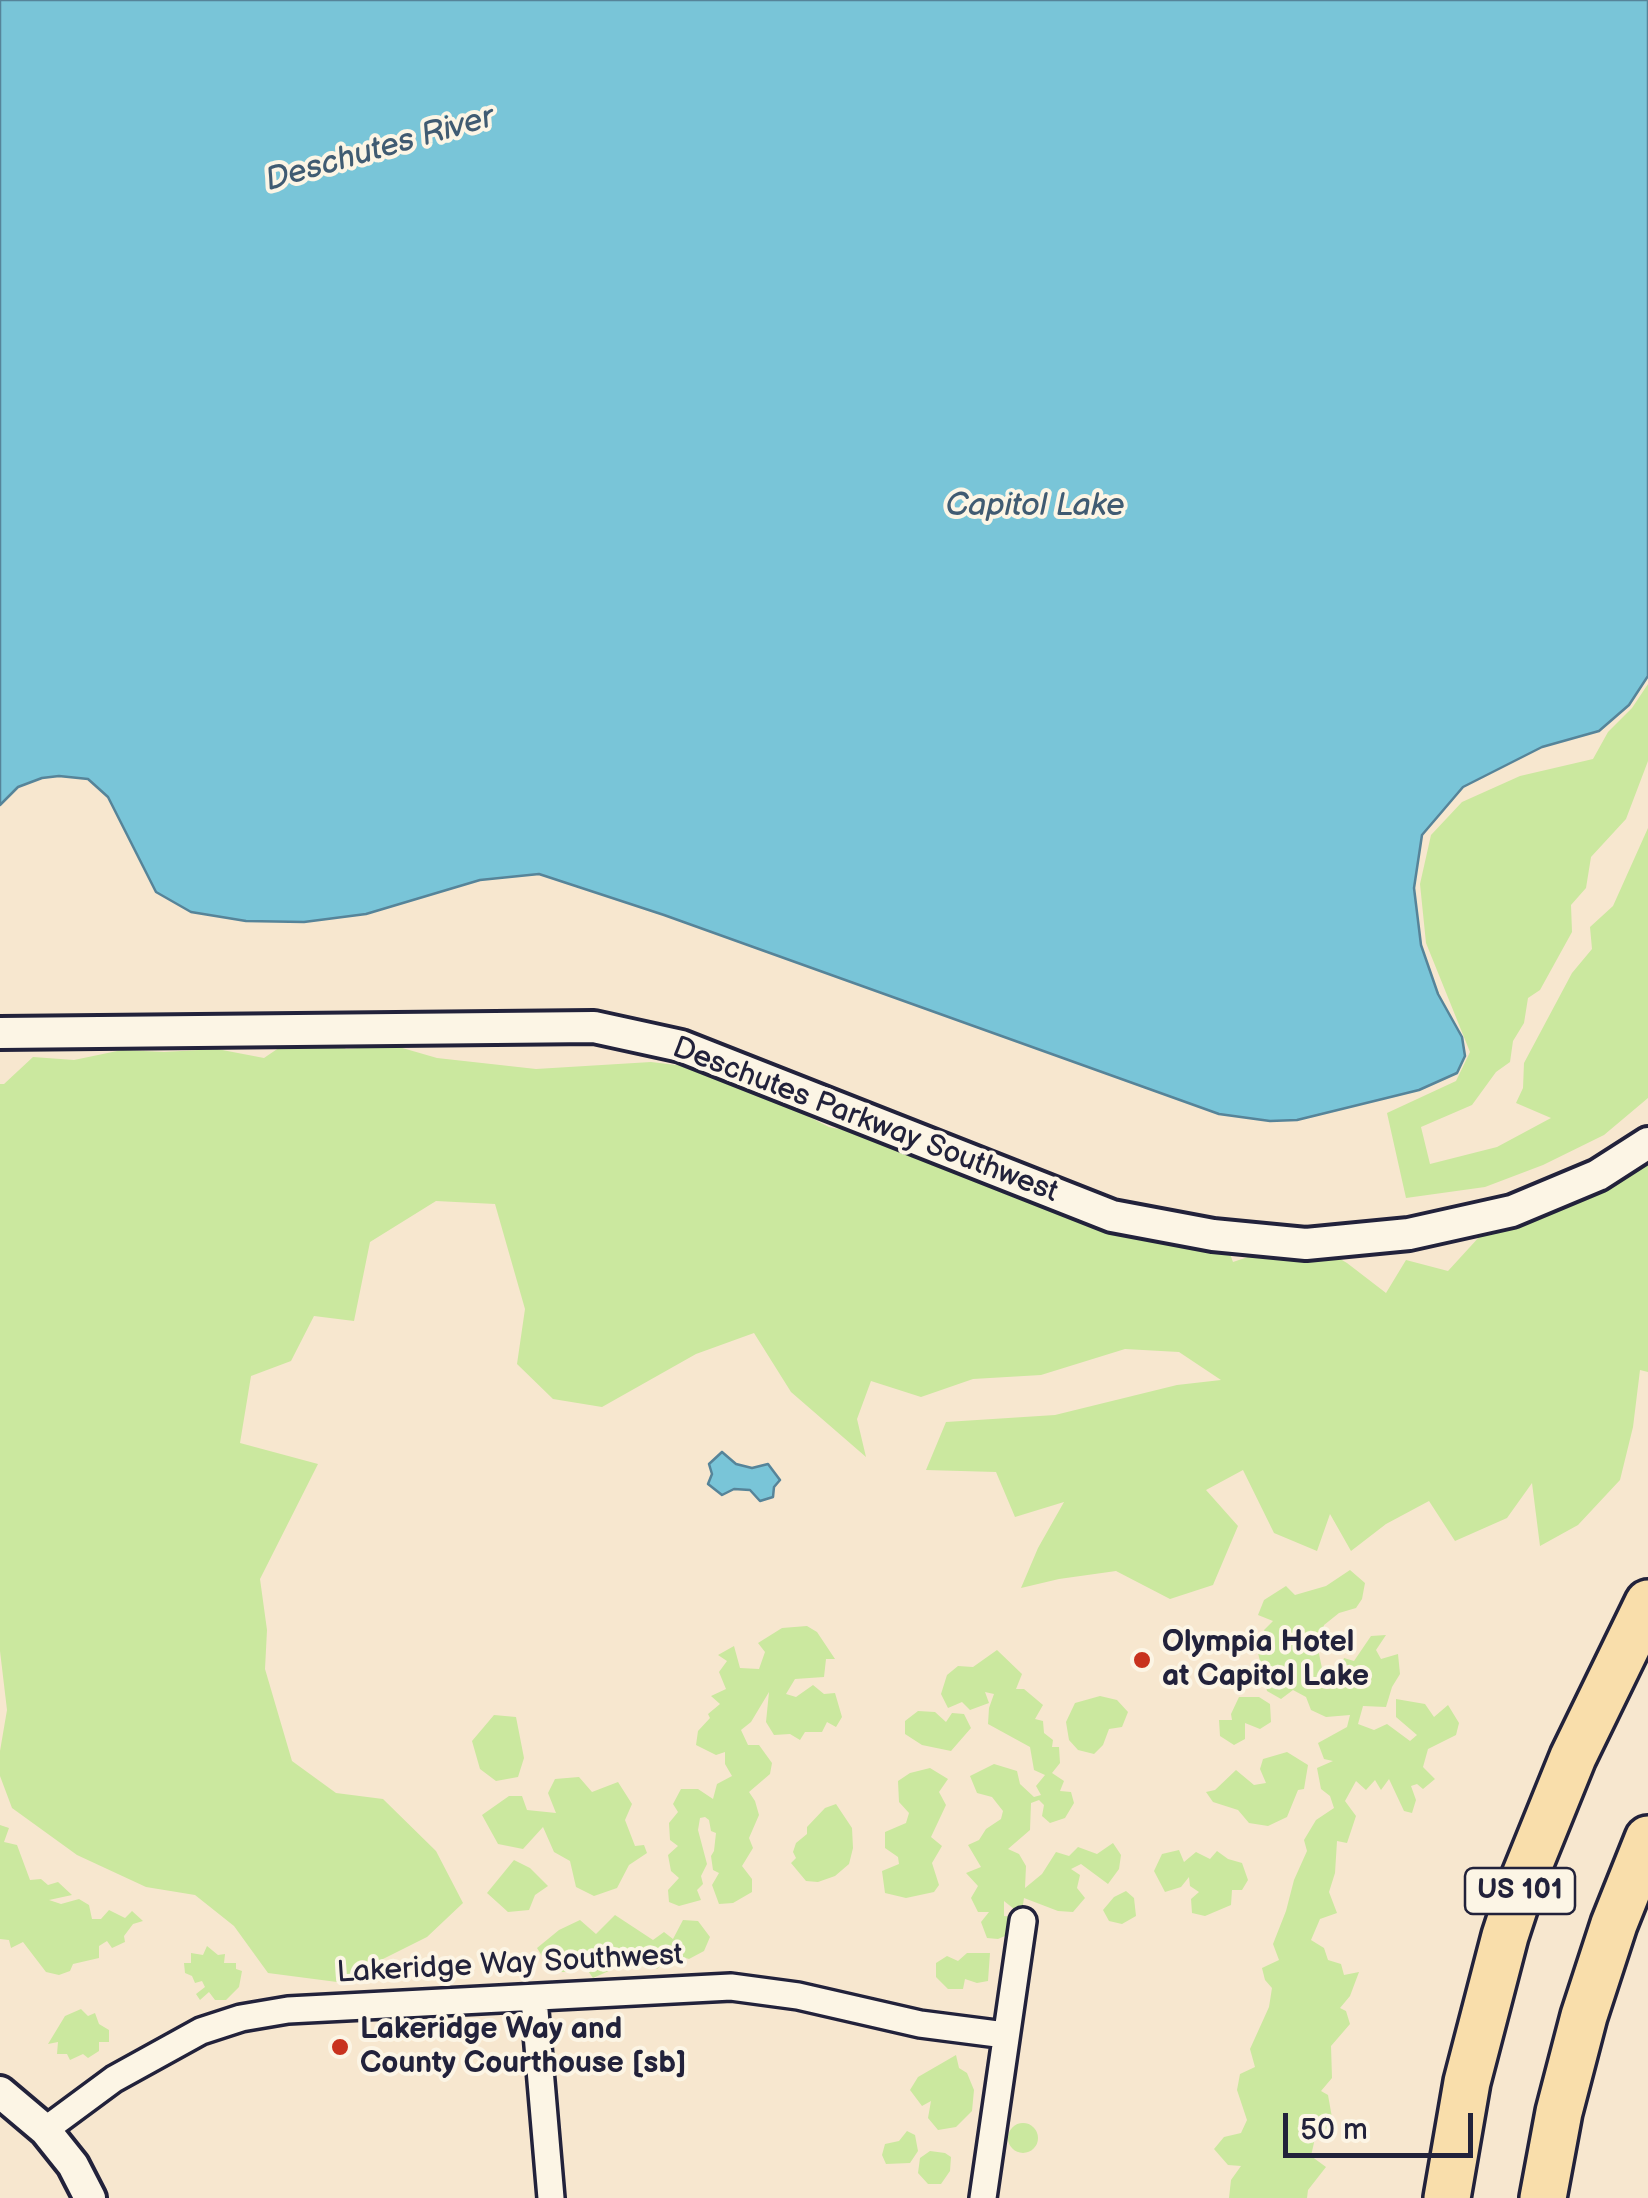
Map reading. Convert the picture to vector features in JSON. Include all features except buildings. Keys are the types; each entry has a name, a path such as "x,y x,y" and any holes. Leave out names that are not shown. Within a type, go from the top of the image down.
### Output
{"highway":[{"name":"US 101","path":"1446,2198 1472,2064 1520,1892 1573,1757 1648,1603"},
{"name":"US 101","path":"1543,2198 1559,2112 1584,2016 1614,1924 1648,1840"}],"street":[{"name":"Deschutes Parkway Southwest","path":"0,1033 594,1027 681,1046 1112,1216 1213,1235 1306,1244 1408,1234 1512,1210 1598,1175 1648,1143"},
{"path":"983,2198 1023,1921"},
{"name":"Lakeridge Way Southwest","path":"45,2130 114,2079 201,2031 242,2018 288,2010 732,1988 798,1996 920,2024 1005,2036"},
{"path":"534,1998 551,2198"},
{"path":"0,2092 45,2130 73,2166 90,2198"}],"green space":[{"path":"1648,684 1648,761 1626,819 1591,857 1586,888 1571,905 1572,932 1540,990 1528,998 1510,1062 1496,1072 1472,1105 1421,1127 1430,1164 1497,1147 1551,1118 1516,1103 1523,1088 1524,1063 1572,973 1592,949 1590,927 1613,906 1648,828 1648,1098 1604,1135 1543,1165 1485,1187 1406,1198 1387,1113 1456,1081 1470,1052 1426,943 1420,884 1431,835 1462,802 1520,776 1593,759 1608,732 1632,708"},
{"path":"311,1026 346,1049 392,1045 437,1058 536,1069 651,1062 702,1068 829,1127 879,1137 1040,1204 1219,1224 1233,1262 1305,1238 1386,1293 1406,1260 1448,1271 1480,1236 1543,1218 1648,1161 1648,1372 1640,1370 1633,1427 1620,1480 1578,1525 1540,1546 1532,1483 1507,1518 1455,1541 1429,1501 1386,1524 1351,1551 1330,1514 1317,1551 1274,1533 1243,1470 1206,1490 1238,1526 1213,1585 1170,1599 1116,1571 1021,1588 1064,1502 1015,1517 996,1472 926,1470 946,1422 1055,1415 1177,1385 1221,1380 1179,1352 1125,1349 1041,1375 973,1379 921,1397 871,1381 857,1419 866,1457 791,1392 754,1333 696,1354 602,1407 553,1399 517,1364 525,1309 495,1204 436,1201 370,1242 354,1321 314,1316 291,1361 251,1376 240,1443 318,1464 260,1579 267,1630 265,1669 292,1761 336,1793 383,1799 436,1851 463,1903 427,1937 337,1982 268,1973 234,1926 195,1895 146,1887 77,1855 12,1808 0,1776 7,1710 0,1651 0,1084 33,1057 74,1060 122,1050 217,1049 264,1058"},
{"path":"1350,1570 1365,1583 1362,1599 1356,1608 1339,1613 1324,1625 1318,1649 1323,1673 1349,1673 1341,1666 1344,1658 1354,1661 1371,1636 1386,1635 1376,1650 1381,1659 1398,1654 1400,1674 1386,1707 1363,1706 1358,1724 1374,1730 1387,1724 1410,1741 1417,1735 1396,1717 1396,1699 1425,1704 1434,1717 1448,1705 1459,1723 1456,1735 1428,1749 1423,1767 1435,1779 1423,1789 1417,1784 1411,1786 1416,1800 1412,1813 1404,1811 1389,1779 1381,1790 1375,1780 1366,1790 1356,1781 1345,1801 1356,1816 1347,1843 1337,1841 1329,1892 1337,1913 1320,1919 1311,1940 1324,1948 1328,1960 1341,1964 1344,1975 1359,1972 1350,1996 1340,2008 1346,2011 1350,2024 1331,2046 1332,2078 1321,2091 1328,2095 1333,2123 1315,2138 1311,2156 1326,2167 1308,2190 1307,2198 1229,2198 1231,2180 1241,2166 1228,2165 1214,2149 1224,2137 1241,2133 1247,2120 1237,2090 1240,2074 1255,2067 1250,2049 1269,2007 1272,1988 1262,1968 1279,1960 1273,1944 1307,1851 1304,1840 1316,1820 1334,1808 1330,1796 1321,1789 1317,1768 1333,1761 1324,1759 1318,1743 1347,1727 1350,1715 1326,1717 1311,1710 1306,1697 1293,1690 1281,1699 1267,1691 1258,1653 1270,1647 1264,1630 1273,1621 1258,1615 1264,1600 1286,1586 1295,1595 1326,1586"},
{"path":"807,1626 817,1632 835,1659 826,1659 824,1677 795,1679 786,1694 796,1697 813,1685 824,1694 835,1693 842,1717 836,1727 827,1722 822,1732 805,1732 800,1740 790,1734 774,1735 766,1722 769,1692 751,1722 741,1730 748,1745 759,1745 772,1763 770,1774 749,1792 759,1815 749,1838 753,1848 742,1866 752,1879 752,1892 733,1903 719,1904 712,1885 719,1873 713,1870 711,1856 716,1833 705,1817 700,1818 698,1830 707,1864 701,1876 703,1884 697,1890 701,1900 679,1906 669,1902 668,1890 679,1878 671,1871 668,1855 678,1846 670,1840 669,1823 678,1812 673,1804 681,1789 698,1789 713,1799 717,1784 732,1776 725,1764 725,1752 716,1755 696,1745 698,1731 720,1704 711,1696 726,1689 719,1672 727,1661 718,1655 734,1646 740,1668 759,1669 765,1652 758,1643 782,1628"},
{"path":"997,1650 1022,1674 1016,1689 1024,1689 1043,1705 1035,1719 1043,1721 1044,1733 1053,1740 1052,1747 1059,1747 1060,1763 1052,1773 1064,1781 1060,1791 1071,1792 1074,1803 1065,1818 1050,1823 1042,1816 1044,1805 1039,1800 1031,1803 1030,1830 1008,1849 1019,1854 1026,1866 1025,1888 1042,1874 1056,1852 1069,1856 1078,1847 1097,1854 1113,1843 1121,1855 1119,1869 1108,1884 1081,1864 1071,1869 1080,1875 1077,1888 1085,1898 1073,1912 1058,1911 1024,1898 1022,1911 1004,1901 1004,1916 1014,1917 1012,1933 998,1939 987,1938 981,1922 989,1912 978,1912 971,1898 978,1886 966,1873 981,1867 968,1845 1001,1819 1003,1811 992,1797 977,1793 970,1776 994,1764 1017,1771 1020,1784 1034,1797 1041,1795 1036,1786 1045,1775 1034,1770 1030,1747 988,1724 994,1694 985,1692 989,1703 970,1710 962,1702 948,1708 941,1694 947,1675 958,1666 973,1667"},
{"path":"1100,1696 1117,1700 1128,1712 1122,1727 1109,1729 1103,1745 1094,1754 1078,1750 1069,1740 1066,1722 1075,1703"},
{"path":"1239,1697 1259,1697 1270,1704 1271,1722 1260,1729 1245,1723 1245,1739 1234,1745 1220,1736 1219,1720 1232,1720"},
{"path":"918,1711 935,1712 946,1722 952,1713 964,1714 971,1728 951,1751 922,1745 905,1734 905,1721"},
{"path":"494,1715 516,1717 524,1758 518,1777 496,1781 480,1769 472,1741"},
{"path":"1287,1752 1308,1765 1304,1789 1298,1790 1287,1817 1268,1826 1249,1823 1238,1810 1213,1802 1206,1792 1215,1790 1236,1770 1254,1785 1266,1783 1260,1769 1263,1759"},
{"path":"930,1768 948,1779 939,1792 946,1805 931,1837 942,1846 932,1863 939,1885 934,1892 906,1898 885,1893 882,1871 899,1864 898,1857 885,1848 885,1832 906,1823 909,1813 899,1802 898,1781"},
{"path":"579,1777 592,1792 618,1782 632,1804 625,1820 635,1846 644,1845 647,1853 629,1865 617,1888 594,1896 576,1887 570,1861 554,1852 543,1827 523,1849 498,1844 482,1815 509,1796 522,1796 527,1810 556,1813 548,1793 555,1779"},
{"path":"836,1804 852,1828 849,1864 835,1876 818,1882 806,1881 791,1863 796,1858 796,1843 825,1808"},
{"path":"0,1825 9,1828 4,1842 17,1845 30,1880 41,1879 48,1885 58,1882 72,1895 49,1900 61,1904 79,1899 89,1905 92,1919 101,1919 109,1910 125,1918 132,1911 143,1921 133,1924 124,1936 125,1942 112,1948 107,1941 99,1946 99,1958 73,1964 70,1971 59,1975 46,1972 23,1942 11,1948 9,1940 0,1939"},
{"path":"1179,1850 1184,1862 1196,1852 1210,1859 1217,1851 1242,1863 1248,1880 1242,1890 1232,1890 1231,1905 1205,1916 1192,1913 1191,1899 1199,1892 1190,1886 1189,1877 1181,1887 1165,1892 1154,1871 1162,1854"},
{"path":"514,1860 530,1868 548,1886 535,1895 529,1910 508,1912 487,1893"},
{"path":"1126,1891 1134,1898 1136,1916 1122,1924 1109,1921 1103,1910 1114,1897"},
{"path":"615,1915 653,1940 664,1932 673,1939 683,1920 698,1921 710,1937 704,1951 689,1959 673,1954 657,1969 641,1948 630,1964 611,1956 611,1970 593,1978 579,1958 567,1972 552,1972 537,1948 559,1930 580,1920 596,1934"},
{"path":"207,1946 218,1955 225,1954 224,1963 236,1963 236,1969 242,1971 239,1987 226,2000 215,2000 209,1992 200,2000 196,1994 205,1987 202,1981 195,1983 185,1973 184,1963 191,1963 191,1953 203,1955"},
{"path":"967,1953 990,1953 988,1981 965,1979 963,1989 948,1989 936,1977 936,1963 947,1956 958,1961"},
{"path":"81,2009 88,2016 95,2013 99,2024 109,2030 109,2042 99,2042 99,2051 88,2058 83,2054 70,2060 67,2054 57,2054 58,2042 48,2044 65,2016"},
{"path":"956,2055 959,2068 967,2073 974,2090 972,2111 956,2127 938,2130 928,2118 931,2101 922,2106 910,2090 918,2077"},
{"path":"1023,2123 1034,2127 1038,2138 1034,2149 1023,2153 1012,2149 1008,2138 1012,2127"},
{"path":"907,2131 915,2135 918,2151 910,2163 886,2164 882,2155 885,2144 899,2141"},
{"path":"930,2151 951,2157 950,2171 941,2184 928,2184 918,2173 920,2158"}],"water":[{"name":"Capitol Lake","path":"0,0 1648,0 1648,676 1629,705 1599,731 1542,747 1463,787 1422,835 1414,888 1421,945 1438,994 1462,1037 1465,1056 1457,1073 1419,1090 1297,1120 1270,1121 1219,1114 539,874 480,880 366,914 304,922 246,921 191,912 156,892 108,797 88,779 42,778 18,787 0,805"},
{"path":"722,1452 736,1464 752,1468 768,1464 780,1480 773,1497 760,1501 750,1490 734,1489 722,1495 708,1484 712,1474 709,1464"}],"place":[{"name":"Olympia Hotel at Capitol Lake","path":"1142,1660"},
{"name":"Lakeridge Way and County Courthouse [sb]","path":"340,2047"}],"water label":[{"name":"Deschutes River","path":"380,150"}]}
